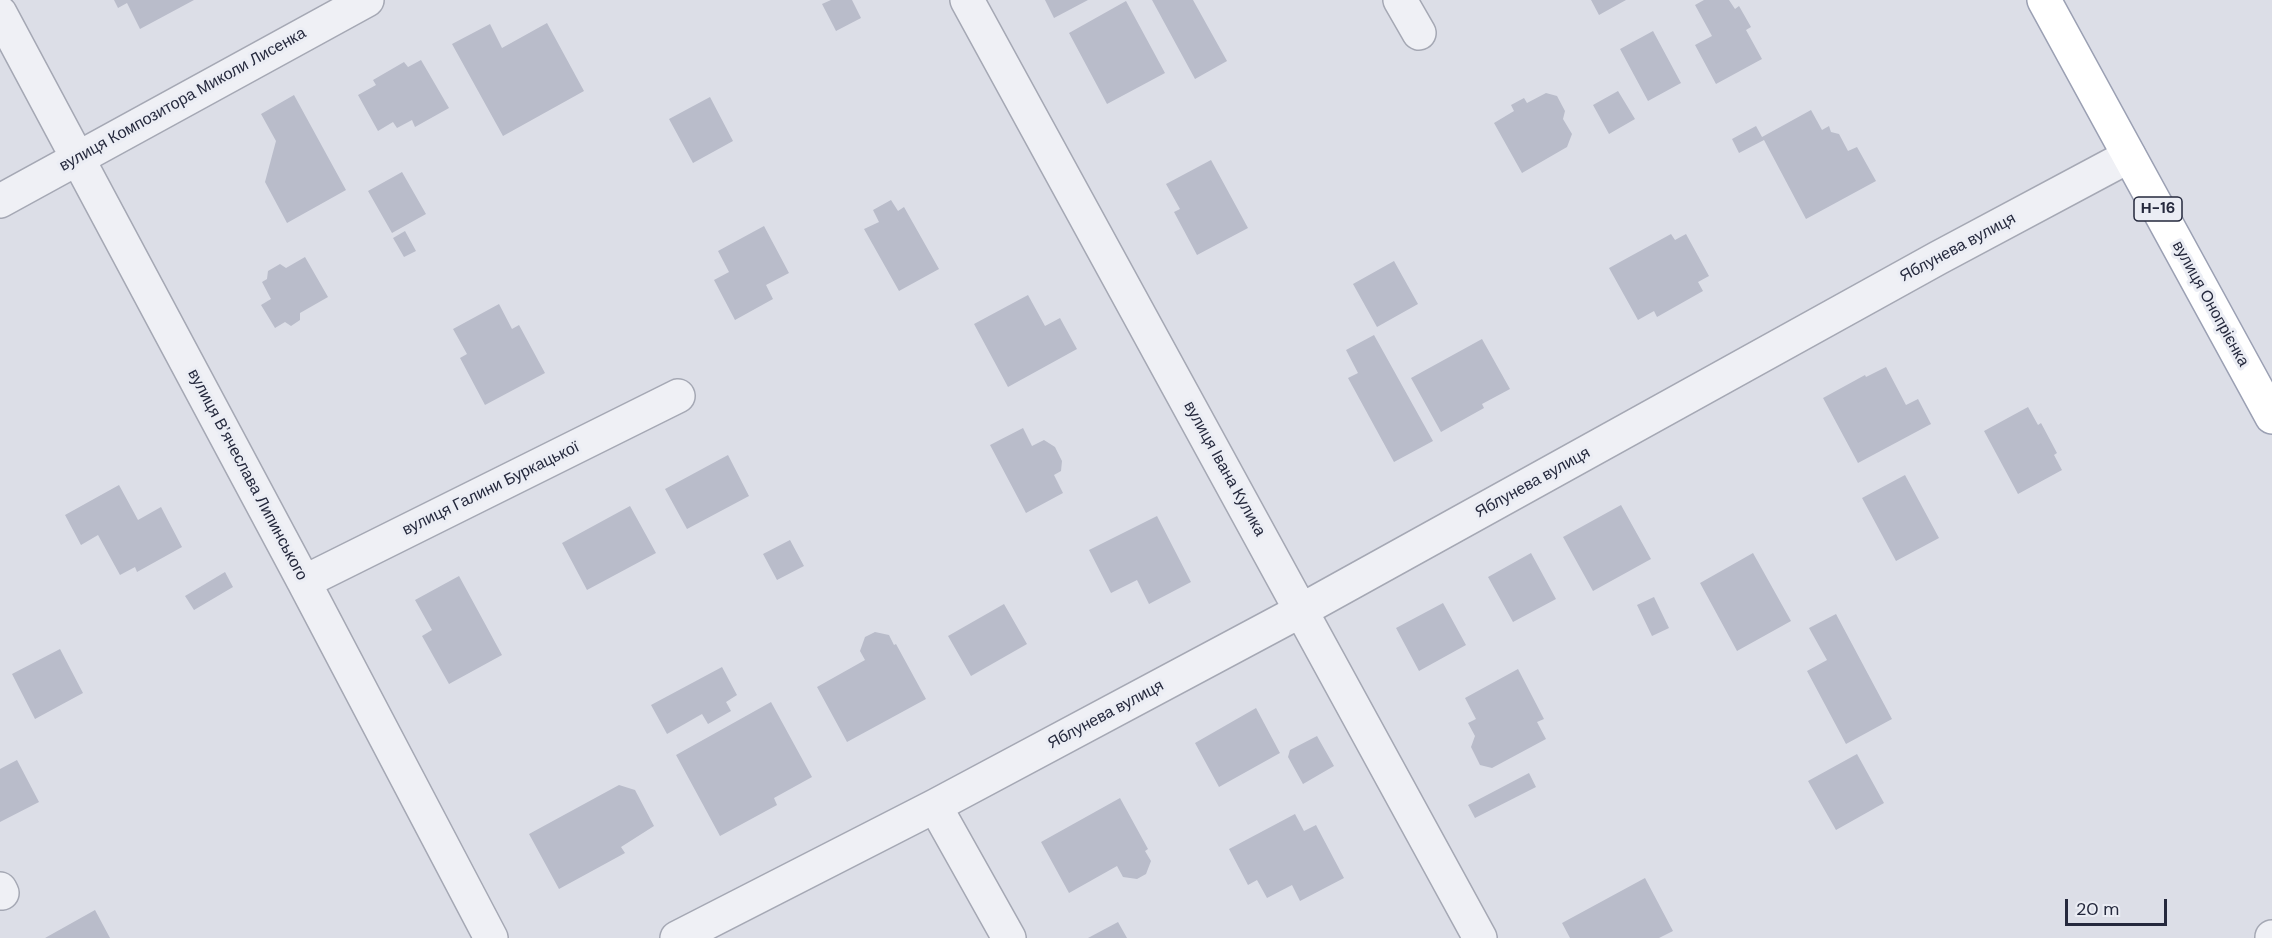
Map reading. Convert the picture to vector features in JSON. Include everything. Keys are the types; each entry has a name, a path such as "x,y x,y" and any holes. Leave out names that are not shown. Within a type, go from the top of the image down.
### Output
{"main road":[{"name":"вулиця Онопрієнка","path":"2044,0 2272,417"}],"street":[{"name":"вулиця Композитора Миколи Лисенка","path":"0,201 367,0"},
{"name":"вулиця Івана Кулика","path":"967,0 1480,938"},
{"path":"1400,0 1419,33"},
{"name":"вулиця Вʼячеслава Липинського","path":"0,14 304,582 491,938"},
{"name":"Яблунева вулиця","path":"677,938 934,806 1302,610 1938,258 2129,156"},
{"name":"вулиця Галини Буркацької","path":"304,582 678,396"},
{"path":"934,806 1009,938"}],"building":[{"path":"114,0 194,0 140,29 127,3 118,8"},
{"path":"831,0 852,0 861,18 836,31 822,4"},
{"path":"1045,0 1088,0 1054,18"},
{"path":"1152,0 1193,0 1227,61 1195,79"},
{"path":"1591,0 1626,0 1599,15"},
{"path":"1704,0 1729,0 1735,9 1739,6 1751,27 1746,30 1762,59 1716,84 1695,45 1712,36 1695,5"},
{"path":"1126,1 1165,73 1107,104 1069,33"},
{"path":"547,23 584,91 503,136 452,44 490,24 502,48"},
{"path":"1653,31 1681,83 1648,101 1620,49"},
{"path":"421,60 449,108 415,127 412,120 397,128 393,122 378,131 358,95 376,85 373,80 404,62 408,67"},
{"path":"1618,91 1635,119 1609,134 1593,105"},
{"path":"1546,93 1557,96 1565,111 1563,119 1572,134 1567,147 1522,173 1494,123 1514,111 1511,105 1524,98 1527,103"},
{"path":"294,95 346,190 287,223 265,182 276,141 261,114"},
{"path":"710,97 733,141 693,163 669,119"},
{"path":"1811,110 1822,130 1829,126 1831,132 1839,134 1848,151 1857,147 1876,181 1806,219 1764,140 1739,153 1732,139 1756,126 1762,137"},
{"path":"1211,160 1248,228 1197,255 1174,212 1180,209 1166,184"},
{"path":"402,172 426,214 392,233 368,191"},
{"path":"891,200 898,211 904,207 939,269 899,291 864,229 879,222 873,210"},
{"path":"764,226 789,273 766,285 773,299 735,320 714,280 729,272 718,251"},
{"path":"405,231 416,251 404,257 393,238"},
{"path":"1671,234 1675,240 1686,234 1709,276 1698,282 1703,291 1657,317 1654,311 1638,320 1609,268"},
{"path":"305,257 328,297 300,313 300,320 291,326 285,322 275,328 261,305 271,299 262,282 267,279 268,271 280,264 286,268"},
{"path":"1394,261 1418,304 1377,327 1353,284"},
{"path":"1028,295 1045,326 1060,318 1077,349 1008,387 974,324"},
{"path":"499,304 512,329 519,325 545,373 485,405 460,358 467,354 453,329"},
{"path":"1374,335 1433,441 1394,462 1348,378 1358,373 1346,350"},
{"path":"1482,339 1510,389 1482,404 1484,408 1441,432 1411,378"},
{"path":"1886,367 1906,405 1918,399 1931,424 1858,463 1823,398 1865,375 1866,377"},
{"path":"2028,407 2038,425 2041,423 2057,453 2054,455 2062,470 2018,494 1984,431"},
{"path":"1023,428 1032,446 1044,440 1055,447 1062,461 1061,471 1054,475 1063,493 1026,513 990,445"},
{"path":"728,455 749,496 687,529 665,489"},
{"path":"1905,475 1939,538 1896,561 1862,498"},
{"path":"119,485 138,520 161,507 182,547 137,572 135,567 120,575 98,535 81,545 65,515"},
{"path":"1621,505 1651,559 1593,591 1563,537"},
{"path":"630,506 656,553 587,590 562,543"},
{"path":"1157,516 1191,582 1149,604 1137,580 1111,593 1089,550"},
{"path":"790,540 804,566 777,580 763,554"},
{"path":"1531,553 1556,599 1513,622 1488,577"},
{"path":"1753,553 1791,621 1737,651 1700,583"},
{"path":"225,572 233,587 194,610 185,596"},
{"path":"459,576 502,655 449,684 422,636 432,630 415,600"},
{"path":"1654,597 1669,628 1652,636 1637,605"},
{"path":"1443,603 1466,645 1419,671 1396,628"},
{"path":"1004,604 1027,644 971,676 948,636"},
{"path":"1836,614 1892,719 1846,744 1807,671 1827,660 1809,628"},
{"path":"875,632 889,635 894,645 896,644 926,699 847,742 817,687 865,660 860,651 865,637"},
{"path":"60,649 83,693 35,719 12,674"},
{"path":"722,667 737,695 726,702 731,711 708,724 702,714 667,734 651,705"},
{"path":"1518,669 1544,719 1537,722 1546,739 1492,768 1480,765 1471,747 1475,736 1468,723 1476,719 1465,698"},
{"path":"771,702 812,777 774,798 777,805 720,836 676,755"},
{"path":"1256,708 1280,753 1219,787 1195,743"},
{"path":"1317,736 1334,766 1303,784 1288,757 1290,750"},
{"path":"1857,754 1884,803 1836,830 1808,781"},
{"path":"17,760 39,802 0,822 0,769"},
{"path":"1529,773 1536,787 1475,818 1468,805"},
{"path":"619,785 635,790 654,826 621,847 625,853 559,889 529,834"},
{"path":"1120,798 1148,849 1145,851 1151,861 1146,874 1137,879 1123,877 1117,866 1069,893 1041,842"},
{"path":"1295,814 1304,831 1316,825 1344,878 1300,901 1292,885 1267,898 1257,880 1248,885 1229,849"},
{"path":"1645,878 1673,931 1659,938 1570,938 1562,923"},
{"path":"95,910 110,938 45,938"},
{"path":"1118,922 1127,938 1088,938"}]}
